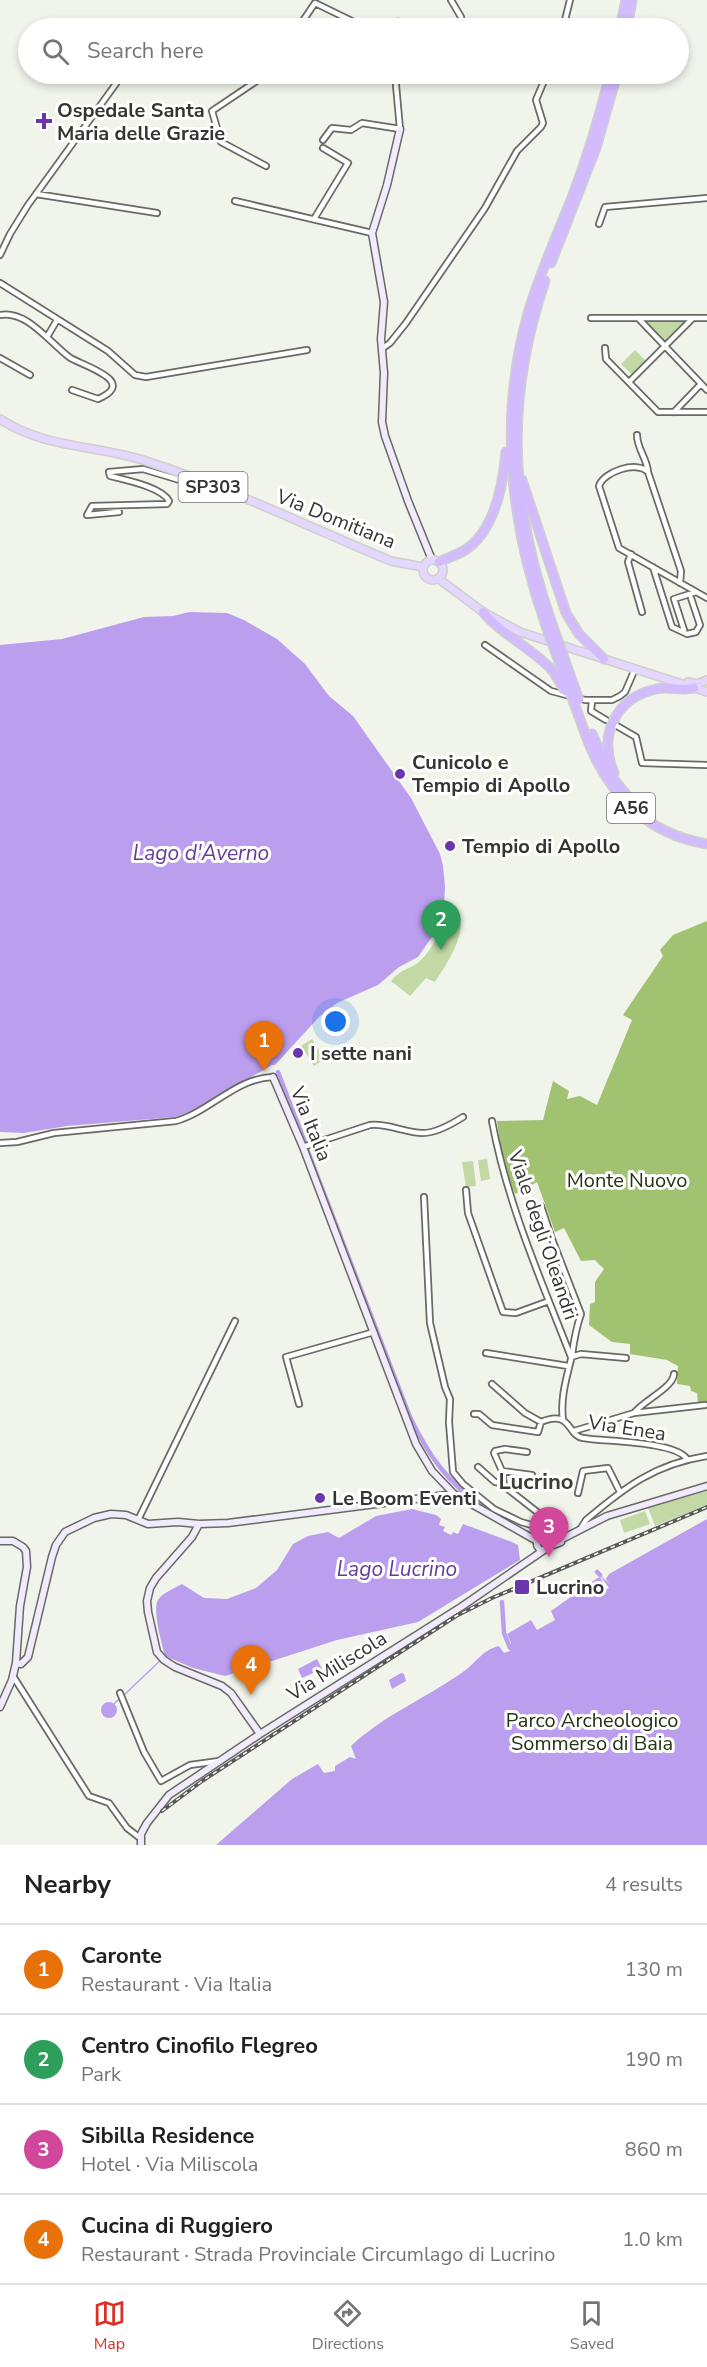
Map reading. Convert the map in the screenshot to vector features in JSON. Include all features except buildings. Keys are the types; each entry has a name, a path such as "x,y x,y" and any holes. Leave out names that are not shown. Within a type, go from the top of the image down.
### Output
{"highway":[{"path":"622,18 626,0"},
{"path":"629,18 632,0"},
{"path":"568,678 530,578 519,534 510,441 516,369 529,310 585,160 607,84"},
{"path":"549,625 528,544 518,471 518,399 530,330 548,272 596,148 614,84"},
{"path":"435,561 469,547 491,518 501,492 510,441"},
{"path":"518,471 567,613 579,634 604,659"},
{"path":"483,612 491,622 530,650 553,671 576,707"},
{"name":"A56","path":"568,678 576,707 589,735 617,784 635,805 658,822 681,832 707,838"},
{"name":"A56","path":"568,678 606,778 630,807 672,835 707,844"},
{"path":"617,784 608,757 607,742 609,728 618,711 633,698 656,689 693,688"}],"main road":[{"name":"Via Domitiana","path":"0,419 29,435 145,460 392,561 423,567"},
{"path":"435,561 443,568 440,579 434,581 427,579 423,567 435,561"},
{"path":"440,579 483,612 520,632 707,692"},
{"path":"679,682 697,684 707,681"}],"street":[{"path":"451,0 461,18"},
{"path":"566,18 570,0"},
{"path":"305,18 315,3 346,18"},
{"path":"0,255 16,223 116,84"},
{"path":"252,84 212,111 221,142 266,166"},
{"path":"396,84 400,129 372,233 384,302 381,339 383,430 435,561"},
{"path":"382,348 390,343 431,288 485,208 517,151 541,127 543,123 536,100 543,84"},
{"path":"323,140 332,128 351,130 362,123 400,129"},
{"path":"314,219 348,163 323,148"},
{"path":"36,194 157,213"},
{"path":"599,224 605,207 707,198"},
{"path":"235,201 372,233"},
{"path":"0,283 108,351 135,375 146,378 307,350"},
{"path":"0,315 16,316 47,337 71,359 105,374 112,383 107,395 98,399 72,390"},
{"path":"591,318 707,318"},
{"path":"638,318 707,390"},
{"path":"629,382 693,318"},
{"path":"47,337 57,320"},
{"path":"606,348 606,358 658,412 707,412"},
{"path":"0,358 30,375"},
{"path":"674,412 701,384"},
{"path":"637,435 637,444 647,463 681,572 680,583"},
{"path":"648,472 636,466 600,480 598,486 619,548 707,598"},
{"path":"119,512 87,515 92,506 160,504 169,501 166,496 143,485 110,476 109,472 143,469 196,485 207,484"},
{"path":"631,554 628,562 642,612"},
{"path":"653,567 672,627 687,634 696,632 700,625 691,598"},
{"path":"684,630 674,599 696,592"},
{"path":"485,645 551,692 592,701 612,700 623,694 636,669"},
{"path":"592,701 591,711 606,720"},
{"path":"617,726 636,737 642,763 707,765"},
{"name":"Via Italia","path":"0,1143 17,1142 54,1133 176,1120 194,1115 250,1080 273,1077 303,1147 416,1444 432,1471 454,1494 543,1544"},
{"path":"303,1147 370,1125 378,1124 416,1132 430,1132 464,1117"},
{"name":"Viale degli Oleandri","path":"492,1121 498,1158 510,1198 571,1357"},
{"path":"466,1190 468,1213 503,1312 516,1313 549,1301"},
{"path":"424,1197 430,1323 450,1399 450,1457 453,1472 458,1479 494,1509 521,1522 542,1528"},
{"path":"541,1206 581,1314 574,1333 568,1366 561,1406 562,1420"},
{"path":"138,1520 235,1321"},
{"path":"298,1404 286,1357 374,1332"},
{"path":"486,1353 568,1366"},
{"path":"571,1357 581,1354 626,1358"},
{"path":"634,1413 641,1405 668,1386 674,1374"},
{"path":"474,1414 479,1414 492,1425 538,1432 541,1422 525,1413 492,1384"},
{"path":"574,1431 634,1413 705,1405"},
{"name":"Via Enea","path":"541,1422 552,1419 562,1420 580,1438 667,1448 683,1454 687,1459"},
{"path":"527,1452 505,1449 495,1451 502,1472 502,1483 508,1491 537,1512 542,1519 543,1544"},
{"path":"581,1528 586,1520 620,1492 647,1474 687,1459 707,1456"},
{"path":"478,1467 495,1482 502,1483"},
{"path":"578,1492 583,1471 608,1468 620,1492"},
{"path":"502,1472 532,1475"},
{"path":"543,1544 618,1512 707,1486"},
{"path":"16,1664 21,1664 28,1657 47,1572 60,1538 73,1527 102,1515 119,1514 148,1524 228,1523 454,1494"},
{"path":"543,1544 557,1541 618,1512"},
{"path":"200,1524 150,1588 147,1601 148,1612 161,1658 222,1686 231,1693 260,1734"},
{"path":"0,1541 19,1543 26,1551 27,1575 20,1606 16,1664 0,1707"},
{"name":"Via Miliscola","path":"141,1842 147,1822 161,1802 260,1734 461,1607 534,1557 543,1544"},
{"path":"13,1676 89,1796 109,1803 120,1821 141,1842"},
{"path":"121,1696 144,1752 161,1781 183,1768 222,1761"},
{"path":"202,1764 204,1772"}],"green space":[{"path":"686,320 665,343 642,321"},
{"path":"635,350 646,361 632,375 621,364"},
{"path":"448,906 456,906 460,915 461,925 456,945 435,982 426,978 410,996 391,981 397,974 419,962 430,950"},
{"name":"Monte Nuovo","path":"707,921 707,1402 698,1403 697,1393 691,1391 690,1386 677,1384 678,1366 667,1360 630,1354 630,1344 612,1342 589,1325 590,1304 595,1302 595,1282 604,1269 595,1260 581,1261 564,1228 555,1232 537,1182 515,1194 502,1158 497,1121 543,1120 553,1081 569,1091 567,1099 580,1096 597,1105 632,1020 623,1015 663,956 660,950 673,935"},
{"path":"312,1039 324,1059 314,1066 301,1046"},
{"path":"487,1159 490,1179 481,1181 478,1160"},
{"path":"473,1161 476,1186 466,1187 462,1162"},
{"path":"707,1491 707,1505 655,1526 648,1508"},
{"path":"645,1511 650,1524 624,1533 620,1520"}],"water":[{"name":"Lago d'Averno","path":"189,612 227,613 277,639 305,664 329,696 353,716 411,798 440,854 445,886 444,908 434,934 418,957 399,967 378,985 337,1003 319,1017 275,1065 194,1110 175,1117 67,1126 24,1133 0,1132 0,645 62,639 144,617 173,616"},
{"name":"Lago Lucrino","path":"412,1509 436,1515 441,1519 439,1525 445,1527 443,1531 451,1535 453,1532 458,1534 463,1524 512,1542 518,1545 520,1560 418,1622 337,1640 225,1676 193,1668 165,1656 158,1627 156,1605 160,1597 169,1591 182,1584 204,1598 227,1599 256,1588 277,1570 293,1544 308,1536 328,1532 339,1538 376,1516"},
{"name":"Parco Archeologico Sommerso di Baia","path":"707,1519 707,1845 216,1845 292,1779 318,1764 324,1773 335,1771 335,1766 350,1757 356,1759 351,1746 377,1725 463,1672 488,1650 499,1646 504,1653 510,1651 511,1643 507,1634 531,1620 537,1630 555,1620 551,1611 596,1579 600,1577 607,1589 609,1588 600,1575 609,1583 606,1579 609,1574"},
{"path":"317,1659 322,1669 302,1678 298,1669"},
{"path":"401,1673 404,1674 406,1681 392,1689 389,1680"},
{"path":"109,1702 117,1710 109,1718 101,1710"}],"waterway":[{"path":"278,1072 305,1142"},
{"path":"307,1149 410,1417 440,1468 483,1508"},
{"path":"597,1572 600,1575"},
{"path":"502,1602 504,1633 510,1648"},
{"path":"124,1695 165,1656"},
{"path":"114,1704 120,1698"}],"railway":[{"path":"162,1811 202,1781 456,1616 492,1598 707,1507"}],"place":[{"name":"Ospedale Santa Maria delle Grazie","path":"44,121"},
{"name":"Cunicolo e Tempio di Apollo","path":"400,774"},
{"name":"Tempio di Apollo","path":"450,846"},
{"name":"Centro Cinofilo Flegreo","path":"441,950"},
{"name":"I sette nani","path":"298,1053"},
{"name":"Caronte","path":"264,1071"},
{"name":"Le Boom Eventi","path":"320,1498"},
{"name":"Sibilla Residence","path":"549,1557"},
{"name":"Lucrino","path":"522,1587"},
{"name":"Cucina di Ruggiero","path":"251,1695"}],"district":[{"name":"Lucrino","path":"536,1482"}]}
